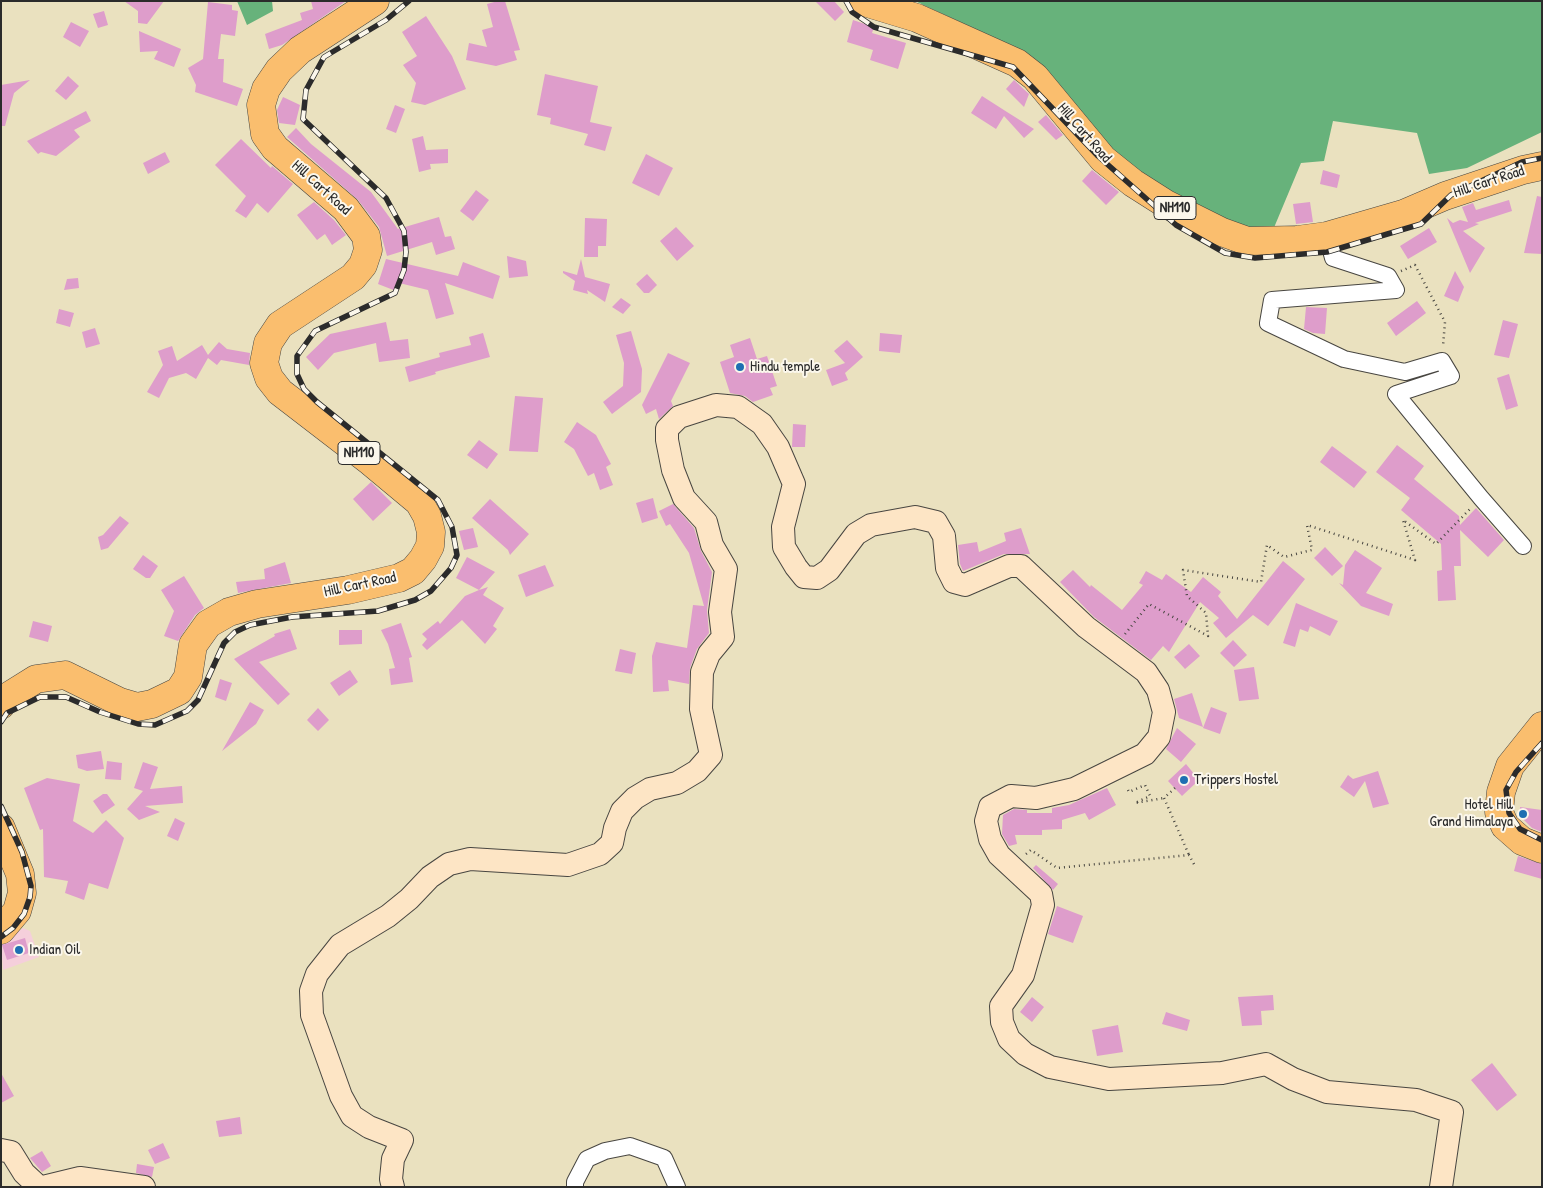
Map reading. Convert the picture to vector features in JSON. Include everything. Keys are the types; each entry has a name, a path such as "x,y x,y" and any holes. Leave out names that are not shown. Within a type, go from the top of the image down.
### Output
{"highway":[{"name":"Hill Cart Road","path":"1,706 4,699 36,679 65,675 120,702 137,707 152,704 180,691 188,677 193,645 208,624 229,612 257,604 348,590 399,578 413,571 423,559 430,546 431,532 427,516 419,502 371,462 280,392 269,378 264,363 268,343 280,325 353,277 363,265 368,250 366,236 346,208 275,148 265,134 261,105 266,89 279,70 300,50 375,1"},
{"name":"Hill Cart Road","path":"861,1 917,18 1017,62 1035,77 1104,159 1134,183 1166,204 1222,232 1247,241 1297,240 1327,236 1403,214 1445,196 1523,170 1542,166"},
{"path":"1542,726 1510,766 1500,792 1499,812 1505,826 1522,841 1542,849"},
{"path":"1,828 17,865 22,883 17,911 1,930"}],"main road":[{"path":"393,1187 391,1179 393,1159 402,1140 369,1127 352,1116 341,1096 330,1070 312,1015 311,991 317,974 328,957 340,945 388,916 409,899 430,877 449,864 470,859 568,864 600,854 612,843 615,828 622,811 635,798 650,789 677,782 697,771 711,755 701,709 702,672 709,654 723,637 720,612 726,569 712,545 706,522 684,498 673,470 667,440 668,429 679,417 716,405 738,407 762,424 778,447 794,484 783,528 784,547 804,577 818,578 829,570 856,534 871,525 915,517 936,522 944,536 947,568 954,582 966,585 1009,566 1021,566 1086,627 1146,672 1158,690 1164,712 1159,737 1145,754 1074,788 1036,798 1011,796 990,807 986,821 990,839 999,855 1041,894 1043,905 1024,974 1001,1006 1002,1022 1009,1039 1025,1054 1050,1067 1110,1079 1222,1073 1266,1064 1292,1079 1327,1092 1416,1100 1452,1112 1441,1187"},
{"path":"1,1150 10,1152 24,1172 41,1187 80,1178 144,1187"}],"street":[{"path":"1327,236 1333,258 1388,276 1396,290 1272,300 1268,323 1344,359 1405,372 1442,361 1452,376 1396,394 1523,546"},
{"path":"575,1187 575,1182 587,1159 605,1151 630,1146 664,1158 677,1187"}],"path":[{"path":"1388,276 1415,264 1445,322 1442,361"},
{"path":"1113,648 1150,604 1208,636 1206,613 1187,596 1182,570 1261,582 1267,545 1284,557 1312,550 1307,525 1415,560 1403,520 1436,544 1481,498"},
{"path":"1128,790 1129,792 1145,785 1150,796 1135,803 1164,798 1175,788"},
{"path":"1164,798 1195,866"},
{"path":"1013,868 1031,850 1057,868 1189,855"}],"shaded area":[{"name":"Indian Oil","path":"23,928 30,931 39,957 3,970 1,944"}],"green space":[{"path":"237,1 272,1 273,11 247,25"},
{"path":"915,1 1542,1 1542,132 1467,168 1429,174 1417,133 1333,121 1324,161 1301,163 1273,230 1247,230 1131,170 1018,49"}],"building":[{"path":"124,1 164,1 147,24 138,23 138,11"},
{"path":"311,1 346,1 282,45 269,49 265,34 302,20 300,13 313,9"},
{"path":"505,1 520,50 514,51 517,60 496,66 466,60 469,43 487,47 482,30 493,27 487,4"},
{"path":"815,1 834,1 844,12 835,21"},
{"path":"208,2 232,5 232,10 238,11 235,36 221,34 218,59 224,59 223,82 243,89 237,106 195,92 196,85 188,68 203,59"},
{"path":"104,11 108,25 98,28 93,14"},
{"path":"426,16 452,56 466,89 425,105 411,102 416,83 403,65 417,56 402,32"},
{"path":"853,20 874,27 872,33 906,43 898,69 870,60 873,50 847,42"},
{"path":"71,22 89,31 80,47 63,37"},
{"path":"139,31 181,49 174,67 154,59 158,51 140,52"},
{"path":"545,74 598,86 590,122 612,127 605,151 584,145 588,134 550,124 551,118 537,115"},
{"path":"68,76 79,86 66,100 55,91"},
{"path":"30,80 14,93 5,126 1,126 1,85"},
{"path":"1014,80 1029,94 1024,107 1006,89"},
{"path":"982,96 1034,129 1024,138 1004,116 996,129 971,113"},
{"path":"283,97 300,105 295,125 279,123 277,110"},
{"path":"395,105 405,109 396,133 386,129"},
{"path":"86,111 91,121 74,130 80,137 56,156 41,152 38,154 27,141"},
{"path":"1046,115 1063,135 1056,140 1038,122"},
{"path":"296,128 311,144 371,192 398,229 439,217 445,237 451,236 455,249 436,255 432,242 387,256 379,227 358,200 287,137"},
{"path":"423,136 426,150 448,149 448,163 430,164 431,169 419,172 412,139"},
{"path":"241,139 271,168 272,166 293,184 268,213 257,203 246,218 235,211 246,196 215,165"},
{"path":"165,152 170,162 148,174 143,163"},
{"path":"646,154 673,168 659,196 632,183"},
{"path":"1092,170 1119,192 1106,205 1082,181"},
{"path":"1323,170 1340,175 1337,188 1320,184"},
{"path":"476,190 489,200 473,221 460,211"},
{"path":"1537,196 1542,197 1542,254 1524,253"},
{"path":"1509,200 1512,211 1475,223 1479,224 1463,231 1485,248 1470,273 1447,218 1453,223 1460,220 1468,222 1462,207 1473,203 1476,210"},
{"path":"314,202 334,220 346,235 332,245 325,234 317,240 297,215"},
{"path":"1310,202 1313,222 1296,224 1293,204"},
{"path":"585,218 607,219 606,246 598,246 598,257 584,257"},
{"path":"676,227 694,246 677,261 660,241"},
{"path":"1429,228 1437,242 1408,259 1400,246"},
{"path":"507,256 526,261 528,276 509,278"},
{"path":"386,259 458,276 463,262 500,276 493,299 445,283 454,314 436,319 428,290 399,283 396,291 378,284"},
{"path":"581,259 585,277 610,284 605,302 587,290 588,294 573,290 575,281 563,273 563,271 577,275"},
{"path":"1455,271 1464,287 1458,302 1444,296"},
{"path":"647,274 657,285 649,293 644,293 636,284"},
{"path":"78,278 79,288 64,290 67,279"},
{"path":"621,298 631,305 623,314 612,307"},
{"path":"1417,301 1426,313 1396,336 1387,323"},
{"path":"1306,307 1327,308 1325,334 1313,333 1304,329"},
{"path":"59,309 74,313 70,327 56,323"},
{"path":"1503,320 1518,324 1509,358 1494,355"},
{"path":"386,322 390,341 408,339 410,358 379,362 376,343 334,353 318,370 306,357 330,334"},
{"path":"95,328 100,344 86,348 82,332"},
{"path":"631,331 642,369 641,392 612,414 603,402 623,386 624,363 616,335"},
{"path":"483,333 490,357 435,372 436,374 409,382 405,367 440,357 439,353 471,345 469,337"},
{"path":"880,333 902,335 900,353 879,351"},
{"path":"750,338 757,359 767,356 777,386 770,388 773,395 753,402 745,396 730,393 720,362 734,357 730,345"},
{"path":"847,340 863,357 845,373 848,380 832,386 826,370 845,363 834,351"},
{"path":"219,342 227,349 250,353 249,365 221,360 217,365 208,358 196,379 186,373 169,378 159,398 147,392 163,365 158,351 172,346 177,361 202,345 208,355"},
{"path":"668,353 690,363 671,401 673,406 659,419 656,409 646,414 642,405"},
{"path":"1509,374 1518,406 1506,410 1497,378"},
{"path":"515,396 543,398 538,452 509,451"},
{"path":"577,422 596,435 611,464 606,467 613,485 600,490 594,473 588,476 574,449 564,442"},
{"path":"793,424 806,425 805,447 792,447"},
{"path":"479,440 498,454 487,469 467,455"},
{"path":"1397,445 1424,466 1414,479 1459,516 1460,525 1476,508 1504,540 1488,557 1460,530 1461,566 1454,566 1456,600 1438,601 1437,571 1442,570 1441,544 1401,510 1410,498 1376,472"},
{"path":"1332,446 1367,472 1354,488 1320,462"},
{"path":"371,482 392,503 373,521 353,499"},
{"path":"653,498 658,518 642,523 636,503"},
{"path":"490,499 529,534 510,555 508,550 472,518"},
{"path":"673,504 694,528 701,551 712,572 707,610 709,633 697,649 690,668 689,684 668,680 669,691 653,692 652,656 656,642 687,648 693,605 704,606 689,553 670,524 666,526 659,511"},
{"path":"120,516 129,523 108,548 101,550 98,537 103,535"},
{"path":"473,528 478,547 464,550 459,531"},
{"path":"1021,528 1030,554 1004,554 963,571 960,564 958,545 977,542 979,552 1006,541 1004,533"},
{"path":"1325,547 1343,566 1332,576 1314,558"},
{"path":"1355,550 1382,568 1366,593 1393,604 1389,616 1361,606 1339,583 1343,585 1345,565"},
{"path":"143,555 158,566 150,578 146,578 133,569"},
{"path":"467,557 495,572 479,590 456,578"},
{"path":"1283,561 1305,579 1268,626 1253,615 1226,638 1213,623 1219,618 1200,602 1169,652 1163,646 1151,660 1094,617 1060,582 1073,570 1090,587 1091,585 1122,610 1143,585 1139,583 1146,571 1162,580 1166,574 1191,592 1203,577 1221,592 1218,596 1237,619"},
{"path":"285,562 291,583 238,593 236,582 265,579 264,569"},
{"path":"545,565 554,586 526,597 518,575"},
{"path":"184,576 204,608 195,615 178,641 164,636 174,611 161,590"},
{"path":"488,587 483,595 504,608 493,626 497,629 485,644 462,620 427,650 422,645 427,639 422,634 438,621 440,624 465,596"},
{"path":"1296,603 1338,621 1330,636 1310,626 1308,632 1300,629 1295,647 1283,643"},
{"path":"33,621 52,626 48,642 29,637"},
{"path":"401,623 412,657 409,658 413,682 391,685 389,669 395,668 388,644 381,630"},
{"path":"290,629 297,649 259,662 290,694 278,705 234,659 275,636 274,634"},
{"path":"339,630 362,630 362,644 339,645"},
{"path":"1233,640 1247,655 1234,667 1220,653"},
{"path":"1189,644 1200,656 1185,669 1174,657"},
{"path":"620,649 636,653 632,674 615,671"},
{"path":"1254,667 1259,699 1239,701 1234,670"},
{"path":"350,670 358,682 339,696 330,683"},
{"path":"220,679 232,683 226,701 215,697"},
{"path":"1192,693 1203,727 1179,718 1174,699"},
{"path":"250,702 264,710 256,724 222,751"},
{"path":"1211,707 1227,713 1220,734 1203,728"},
{"path":"318,708 329,720 318,731 307,720"},
{"path":"1177,728 1196,744 1181,762 1166,749"},
{"path":"101,751 104,769 87,771 78,768 76,755"},
{"path":"107,761 122,763 121,780 105,779"},
{"path":"143,762 158,767 150,789 182,786 183,803 145,806 160,812 139,820 127,809 143,791 134,788"},
{"name":"Trippers Hostel","path":"1186,764 1199,780 1182,796 1168,781"},
{"path":"1378,771 1389,804 1373,808 1365,781 1354,797 1340,787 1348,775 1353,779"},
{"path":"47,778 80,784 73,821 93,833 106,820 124,838 108,889 89,883 84,900 65,893 68,881 44,877 43,829 40,830 24,788"},
{"path":"1107,788 1116,805 1089,820 1085,813 1062,820 1062,829 1042,830 1042,835 1015,835 1017,844 1009,846 1002,834 1003,815 1014,809 1027,810 1027,813 1052,813 1052,808 1069,805"},
{"path":"103,794 107,794 115,805 102,814 93,801"},
{"path":"1520,807 1542,810 1542,832 1532,828 1520,816"},
{"path":"175,818 185,823 178,841 167,836"},
{"path":"1518,856 1542,864 1542,879 1514,871"},
{"path":"1036,865 1058,884 1053,890 1033,868"},
{"path":"1057,906 1083,916 1073,943 1048,934"},
{"path":"25,938 29,953 7,960 2,945"},
{"path":"1273,995 1274,1010 1261,1011 1262,1025 1242,1026 1238,997"},
{"path":"1032,997 1044,1007 1032,1022 1020,1012"},
{"path":"1166,1012 1190,1020 1187,1031 1162,1024"},
{"path":"1118,1025 1123,1052 1097,1056 1092,1030"},
{"path":"1492,1063 1517,1095 1497,1111 1471,1080"},
{"path":"1,1073 14,1096 1,1103"},
{"path":"240,1117 242,1134 219,1137 216,1121"},
{"path":"163,1143 170,1158 155,1164 148,1150"},
{"path":"42,1151 51,1166 42,1172 30,1158"},
{"path":"137,1164 154,1167 152,1177 136,1173"}],"railway":[{"path":"1,722 7,713 40,697 66,697 100,712 138,724 155,725 187,711 198,700 224,643 235,632 250,625 292,617 378,611 415,600 431,591 451,568 457,555 452,527 438,500 317,402 304,389 297,374 297,356 315,331 395,293 404,270 406,252 404,231 386,198 303,119 306,90 324,57 386,20 409,1"},
{"path":"846,1 852,12 874,27 1013,67 1098,156 1176,225 1225,253 1255,258 1327,252 1421,224 1451,195 1522,162 1542,158"},
{"path":"1542,743 1516,772 1506,790 1509,813 1520,829 1542,840"},
{"path":"1,806 22,852 31,886 30,897 24,914 13,928 1,937"}],"place":[{"name":"Hindu temple","path":"740,367"},
{"name":"Trippers Hostel","path":"1184,780"},
{"name":"Hotel Hill Grand Himalaya","path":"1523,814"},
{"name":"Indian Oil","path":"19,950"}]}
